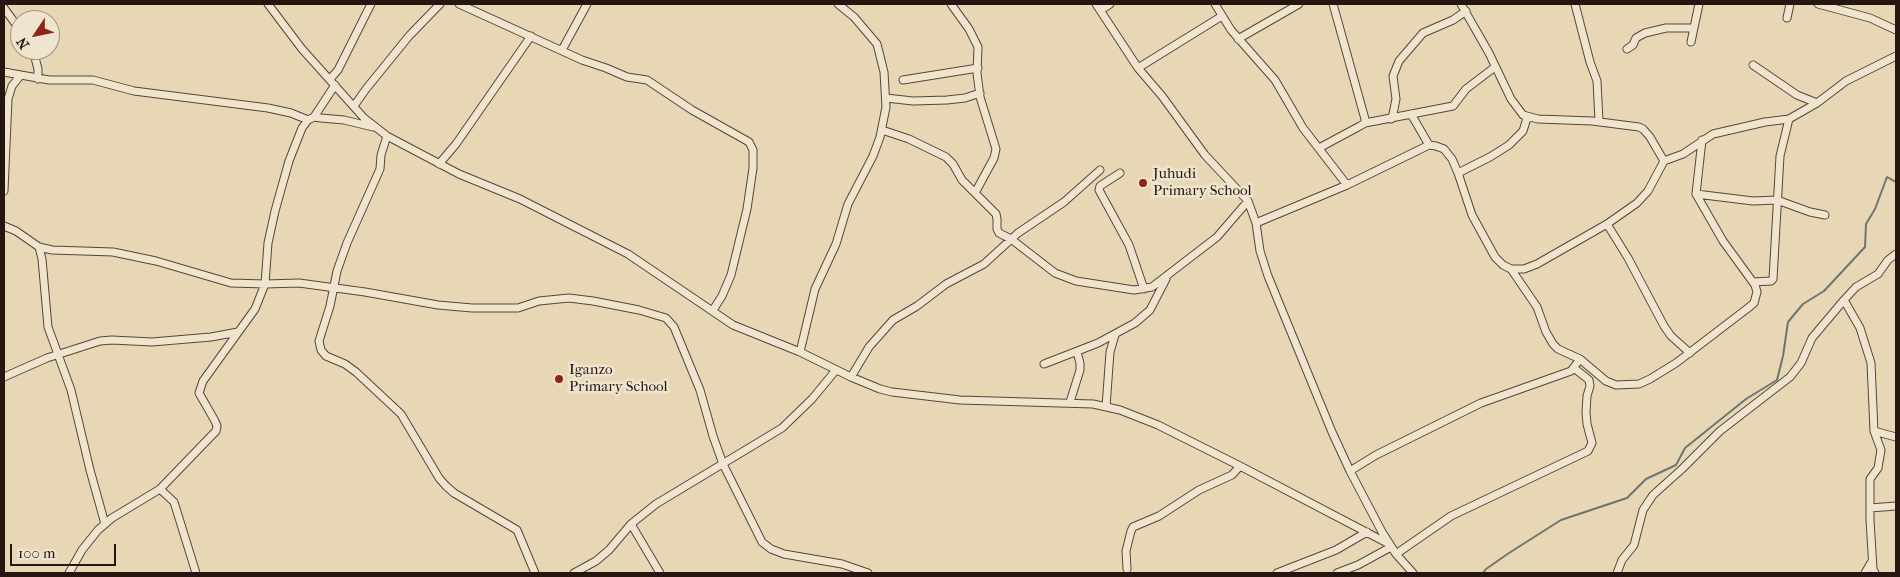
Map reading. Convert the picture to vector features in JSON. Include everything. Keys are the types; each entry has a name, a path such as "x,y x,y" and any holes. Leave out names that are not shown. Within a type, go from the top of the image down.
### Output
{"street":[{"path":"268,4 302,50 354,106 387,136 475,182 529,203 628,254 733,325 800,352 880,389 923,396 980,401 1070,402 1106,407 1135,415 1240,466 1390,545"},
{"path":"69,573 87,542 105,524 160,489 217,429 215,421 199,393 206,376 259,301 266,284 268,243 289,162 302,128 311,118 332,82 372,4"},
{"path":"354,106 409,36 440,4"},
{"path":"459,4 494,21 627,77 647,80 686,106 747,139 751,144 753,168 747,209 731,275 722,296 713,310"},
{"path":"562,50 587,4"},
{"path":"800,352 815,288 838,239 848,204 873,156 882,130 886,98 884,72 877,44 854,17 838,4"},
{"path":"951,4 969,29 978,47 980,93 996,149 994,158 975,193"},
{"path":"1110,4 1099,7 1138,68 1162,96 1205,155 1248,200 1256,223 1260,251 1268,276 1350,471 1390,545 1412,573"},
{"path":"1215,4 1238,39 1275,80 1300,124 1347,185"},
{"path":"1238,39 1300,4"},
{"path":"1334,4 1365,123"},
{"path":"1461,4 1522,115 1530,118 1599,121 1644,129 1664,161"},
{"path":"1575,4 1590,62 1597,81 1599,121"},
{"path":"1691,42 1699,4"},
{"path":"1787,18 1790,4"},
{"path":"1818,4 1870,18 1896,30"},
{"path":"1391,119 1396,99 1393,76 1399,61 1420,36 1466,11"},
{"path":"1138,68 1222,16"},
{"path":"1627,49 1633,45 1636,38 1645,34 1666,28 1694,28"},
{"path":"439,164 456,144 532,36"},
{"path":"1511,269 1524,269 1536,264 1607,224 1626,211 1648,191 1664,161 1683,154 1713,134 1750,125 1789,119 1817,103 1846,81 1896,56"},
{"path":"36,60 38,79"},
{"path":"1753,65 1797,94 1817,103"},
{"path":"1319,148 1365,123 1453,106 1466,89 1495,67"},
{"path":"903,80 978,68"},
{"path":"4,72 38,79 93,80 134,91 268,108 311,118 344,120 376,128"},
{"path":"4,191 8,99 12,86 20,76"},
{"path":"886,98 913,101 947,100 965,98 980,93"},
{"path":"1411,114 1429,144 1444,149 1452,159 1472,215 1486,243 1499,261 1511,269 1537,306 1546,332 1553,344 1558,349 1580,359 1606,380 1616,385 1627,386 1639,384 1650,379 1690,353 1740,316 1754,303 1757,292 1753,282 1723,241 1696,194 1702,140"},
{"path":"1458,173 1509,145 1523,131 1528,118 1530,118"},
{"path":"1753,282 1770,281 1773,279 1781,146 1789,119"},
{"path":"882,130 910,140 946,157 953,164 962,180 996,214 999,233 1011,239 1041,264 1066,278 1121,289 1152,287 1168,276 1217,237 1248,200"},
{"path":"387,136 380,170 347,242 337,271 330,306 319,341 321,350 326,356 345,364 356,372 401,414 439,478 446,486 454,493 517,530 534,573"},
{"path":"1256,223 1347,185 1429,144"},
{"path":"851,377 868,347 888,325 946,284 984,264 1011,239 1064,202 1100,170"},
{"path":"1120,173 1100,186 1100,190 1124,235 1144,289"},
{"path":"1696,194 1753,201 1777,200 1810,212 1825,215"},
{"path":"1607,224 1628,258 1664,326 1671,336 1690,353"},
{"path":"4,226 16,231 38,247 52,250 112,252 156,261 231,283 299,284 333,287 438,305 472,308 518,308 539,301 569,298 638,310 666,318 674,327 700,390 723,464 760,539 772,549 784,554 842,564 868,573"},
{"path":"38,247 42,259 48,327 71,390 105,524"},
{"path":"1617,573 1622,560 1634,545 1641,515 1647,501 1720,431 1790,377 1801,363 1812,338 1844,300 1856,288 1878,274 1888,260 1896,254"},
{"path":"1044,364 1077,352 1135,323 1150,310 1168,276"},
{"path":"1844,300 1860,328 1870,357 1874,432 1880,450 1878,468 1870,479 1872,561 1875,573"},
{"path":"4,377 91,344 112,340 142,343 211,337 238,332"},
{"path":"1106,407 1110,352 1116,334"},
{"path":"1070,402 1080,370 1077,352"},
{"path":"1350,471 1376,455 1481,402 1568,372 1574,368 1580,359"},
{"path":"1396,554 1425,532 1452,516 1588,451 1592,443 1586,417 1589,380 1574,368"},
{"path":"574,573 596,561 609,550 632,524 672,493 782,428 812,400 836,370"},
{"path":"1874,432 1896,437"},
{"path":"1127,568 1126,551 1133,527 1159,516 1199,490 1227,478 1240,466"},
{"path":"160,489 174,502 196,573"},
{"path":"1870,508 1896,506"},
{"path":"632,524 660,573"},
{"path":"1277,573 1336,550 1367,532"},
{"path":"1337,573 1358,565 1390,545"},
{"path":"1865,573 1872,561"}],"waterway":[{"path":"1483,573 1509,553 1561,520 1627,498 1646,479 1676,465 1685,448 1746,399 1777,380 1788,322 1803,304 1824,291 1865,247 1866,224 1875,209 1887,177 1896,182"}],"place":[{"name":"Juhudi Primary School","path":"1143,183"},
{"name":"Iganzo Primary School","path":"559,379"}]}
